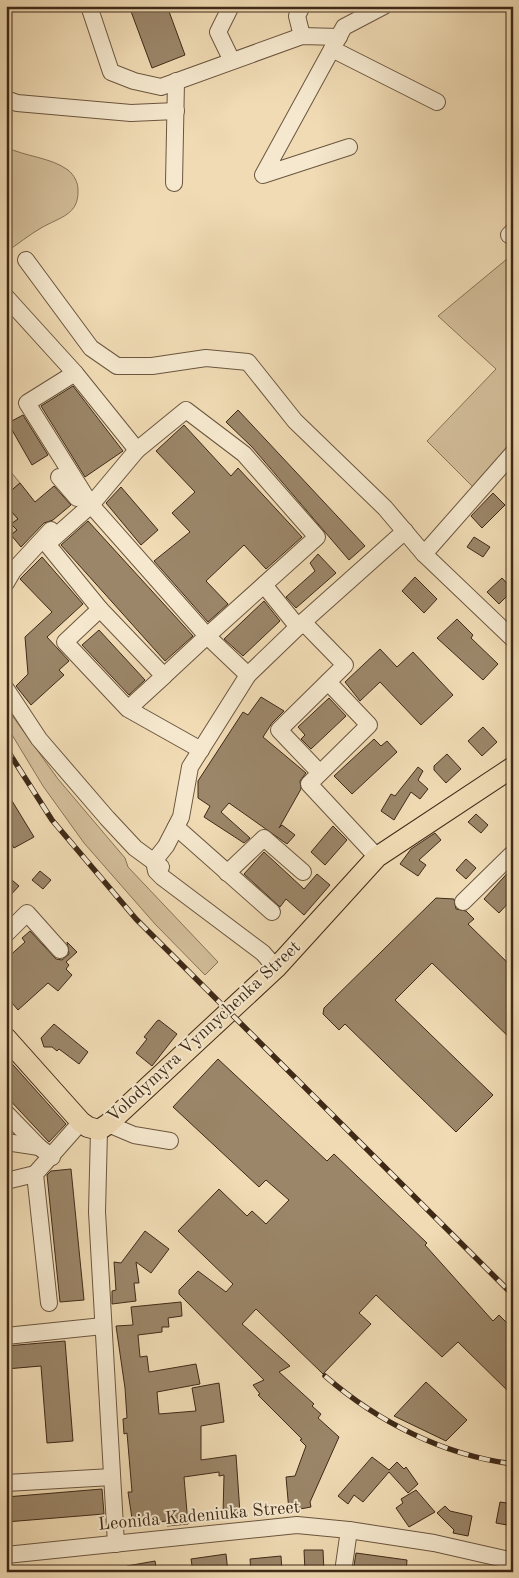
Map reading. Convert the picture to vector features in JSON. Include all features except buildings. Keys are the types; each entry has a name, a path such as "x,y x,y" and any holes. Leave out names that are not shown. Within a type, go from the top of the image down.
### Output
{"main road":[{"name":"Volodymyra Vynnychenka Street","path":"96,1125 281,963 378,857 513,767"},
{"path":"6,1038 96,1125"}],"street":[{"path":"88,6 111,72 134,81 161,87 302,36 335,43 437,102"},
{"path":"231,6 218,32 232,61"},
{"path":"302,6 297,16 302,36"},
{"path":"349,147 262,175 344,27 384,6"},
{"path":"174,183 176,81"},
{"path":"6,99 17,103 131,113 176,111"},
{"path":"26,260 91,348 117,366 152,366 206,358 248,362 295,421 386,508 424,554 513,639"},
{"path":"6,297 75,373 137,450"},
{"path":"75,373 27,403 91,505 206,636 248,675"},
{"path":"128,709 317,537 244,454 186,410 137,450 91,505 47,544 100,609 164,676"},
{"path":"424,554 513,453"},
{"path":"6,584 13,571 43,537 81,504 59,477"},
{"path":"154,861 181,817 190,767 248,675 300,625 405,531"},
{"path":"264,585 300,625 345,665 279,730 320,773"},
{"path":"100,609 65,642 128,709 201,750"},
{"path":"328,682 369,725 308,784 378,857"},
{"path":"6,689 39,738 135,848 154,861 281,963"},
{"path":"176,827 272,912"},
{"path":"228,873 264,838 304,872"},
{"path":"463,902 511,855 513,857"},
{"path":"6,934 27,913 60,950"},
{"path":"6,1113 45,1152"},
{"path":"49,1303 35,1174 45,1152 96,1125 134,1135 170,1141"},
{"name":"Volodymyra Vynnychenka Street","path":"96,1125 97,1212 116,1544"},
{"path":"6,1142 45,1152"},
{"path":"6,1181 35,1174"},
{"path":"6,1336 103,1326"},
{"path":"6,1483 112,1477"},
{"name":"Leonida Kadeniuka Street","path":"6,1555 297,1525 349,1530 434,1543 513,1561"},
{"path":"343,1572 349,1530"}],"shaded area":[{"path":"6,147 54,162 68,170 74,176 78,190 72,210 6,252"},
{"path":"513,254 513,455 479,493 427,441 496,369 438,316"},
{"path":"6,466 20,483 6,495"},
{"path":"6,505 18,519 12,524 17,530 11,535 6,535"},
{"path":"6,707 58,779 125,858 128,867 218,962 205,975 155,924 84,843 43,786 6,725"}],"railway":[{"path":"6,748 52,820 136,919 513,1295"},
{"path":"325,1376 367,1408 413,1434 462,1453 487,1460 513,1464"}]}
